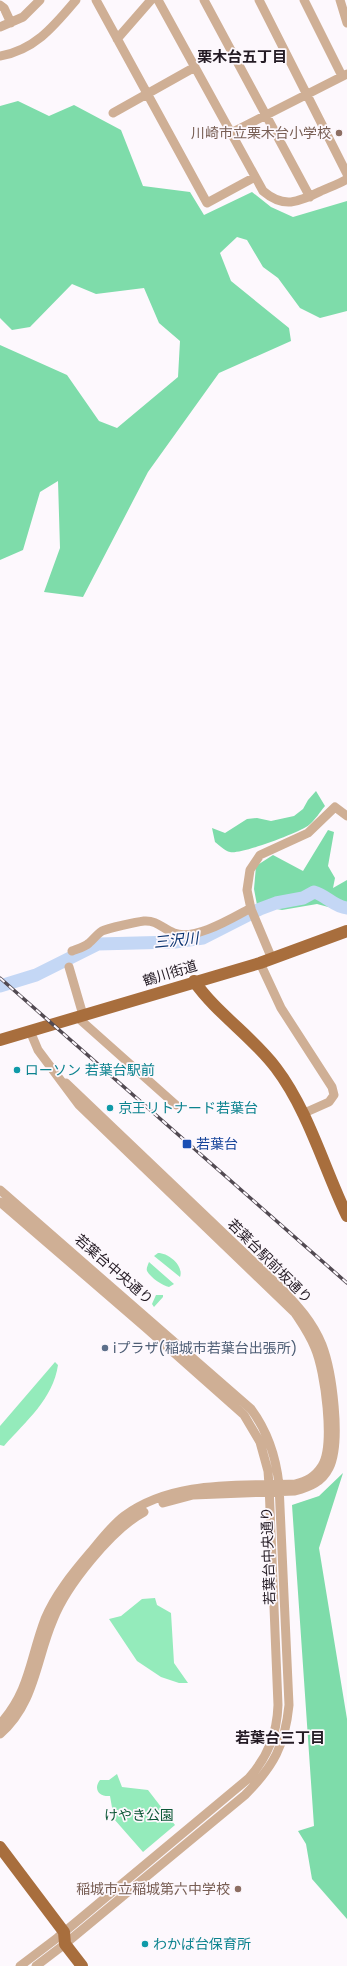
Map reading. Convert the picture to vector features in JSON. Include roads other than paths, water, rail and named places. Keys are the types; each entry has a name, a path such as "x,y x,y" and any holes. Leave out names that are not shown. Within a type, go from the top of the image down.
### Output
{"main road":[{"name":"鶴川街道","path":"0,1040 194,981 260,963 347,931"},
{"path":"194,981 209,1001 260,1049 275,1067 292,1092 347,1216"},
{"path":"0,1847 82,1966"},
{"path":"0,1860 62,1938"}],"street":[{"path":"0,28 23,17 40,0"},
{"path":"0,56 12,54 38,41 48,33 76,0"},
{"path":"96,0 146,94 207,203 255,177"},
{"path":"117,39 151,0"},
{"path":"158,0 263,191 271,198 281,202 291,203 310,197 347,179"},
{"path":"204,0 310,197"},
{"path":"259,0 347,174"},
{"path":"231,132 345,75 304,0"},
{"path":"340,0 347,23"},
{"path":"0,5 4,8 12,23"},
{"path":"113,113 195,67"},
{"path":"272,959 251,909 246,890 250,870 260,855 308,833 335,807 347,816"},
{"path":"72,951 88,945 101,931 109,928 146,921 157,922 173,933 181,935 192,934 203,931 251,909"},
{"path":"260,963 281,1008 332,1088 334,1095 329,1102 302,1114"},
{"path":"69,967 80,1016 176,1105"},
{"path":"30,1031 38,1050 61,1080"},
{"name":"若葉台駅前坂通り","path":"61,1080 73,1098 276,1294 295,1314 307,1330 316,1348 325,1380 327,1396 326,1457 323,1465 313,1477 280,1488"},
{"name":"若葉台駅前坂通り","path":"61,1080 280,1288 301,1310 313,1327 322,1344 332,1379 335,1446 333,1460 329,1469 317,1483 302,1489 280,1488"},
{"name":"若葉台中央通り","path":"0,1190 251,1409 269,1439 278,1472 280,1488 289,1705 285,1733 279,1750 268,1771 245,1795 62,1938"},
{"name":"若葉台中央通り","path":"0,1202 244,1415 260,1442 266,1460 270,1489 278,1705 277,1724 268,1752 249,1778 62,1938"},
{"path":"0,1724 14,1706 25,1686 42,1629 60,1591 109,1531 124,1516 148,1503 175,1492 192,1488 270,1489"},
{"path":"0,1734 14,1719 29,1695 52,1620 66,1595 82,1572 123,1528 151,1508 182,1497 280,1488"},
{"path":"20,1966 62,1938"},
{"path":"36,1966 62,1938"}],"waterway":[{"name":"三沢川","path":"0,986 36,975 98,944 175,942 203,938 260,909 276,903 303,898 314,892 338,906 347,908"}],"railway":[{"path":"0,978 347,1283"}],"place":[{"name":"川崎市立栗木台小学校","path":"339,133"},
{"name":"ローソン 若葉台駅前","path":"17,1070"},
{"name":"京王リトナード若葉台","path":"110,1108"},
{"name":"若葉台","path":"187,1144"},
{"name":"iプラザ(稲城市若葉台出張所)","path":"105,1348"},
{"name":"稲城市立稲城第六中学校","path":"238,1889"},
{"name":"わかば台保育所","path":"145,1944"}],"district":[{"name":"栗木台五丁目","path":"242,56"},
{"name":"若葉台三丁目","path":"280,1737"}],"park label":[{"name":"けやき公園","path":"139,1815"}]}
